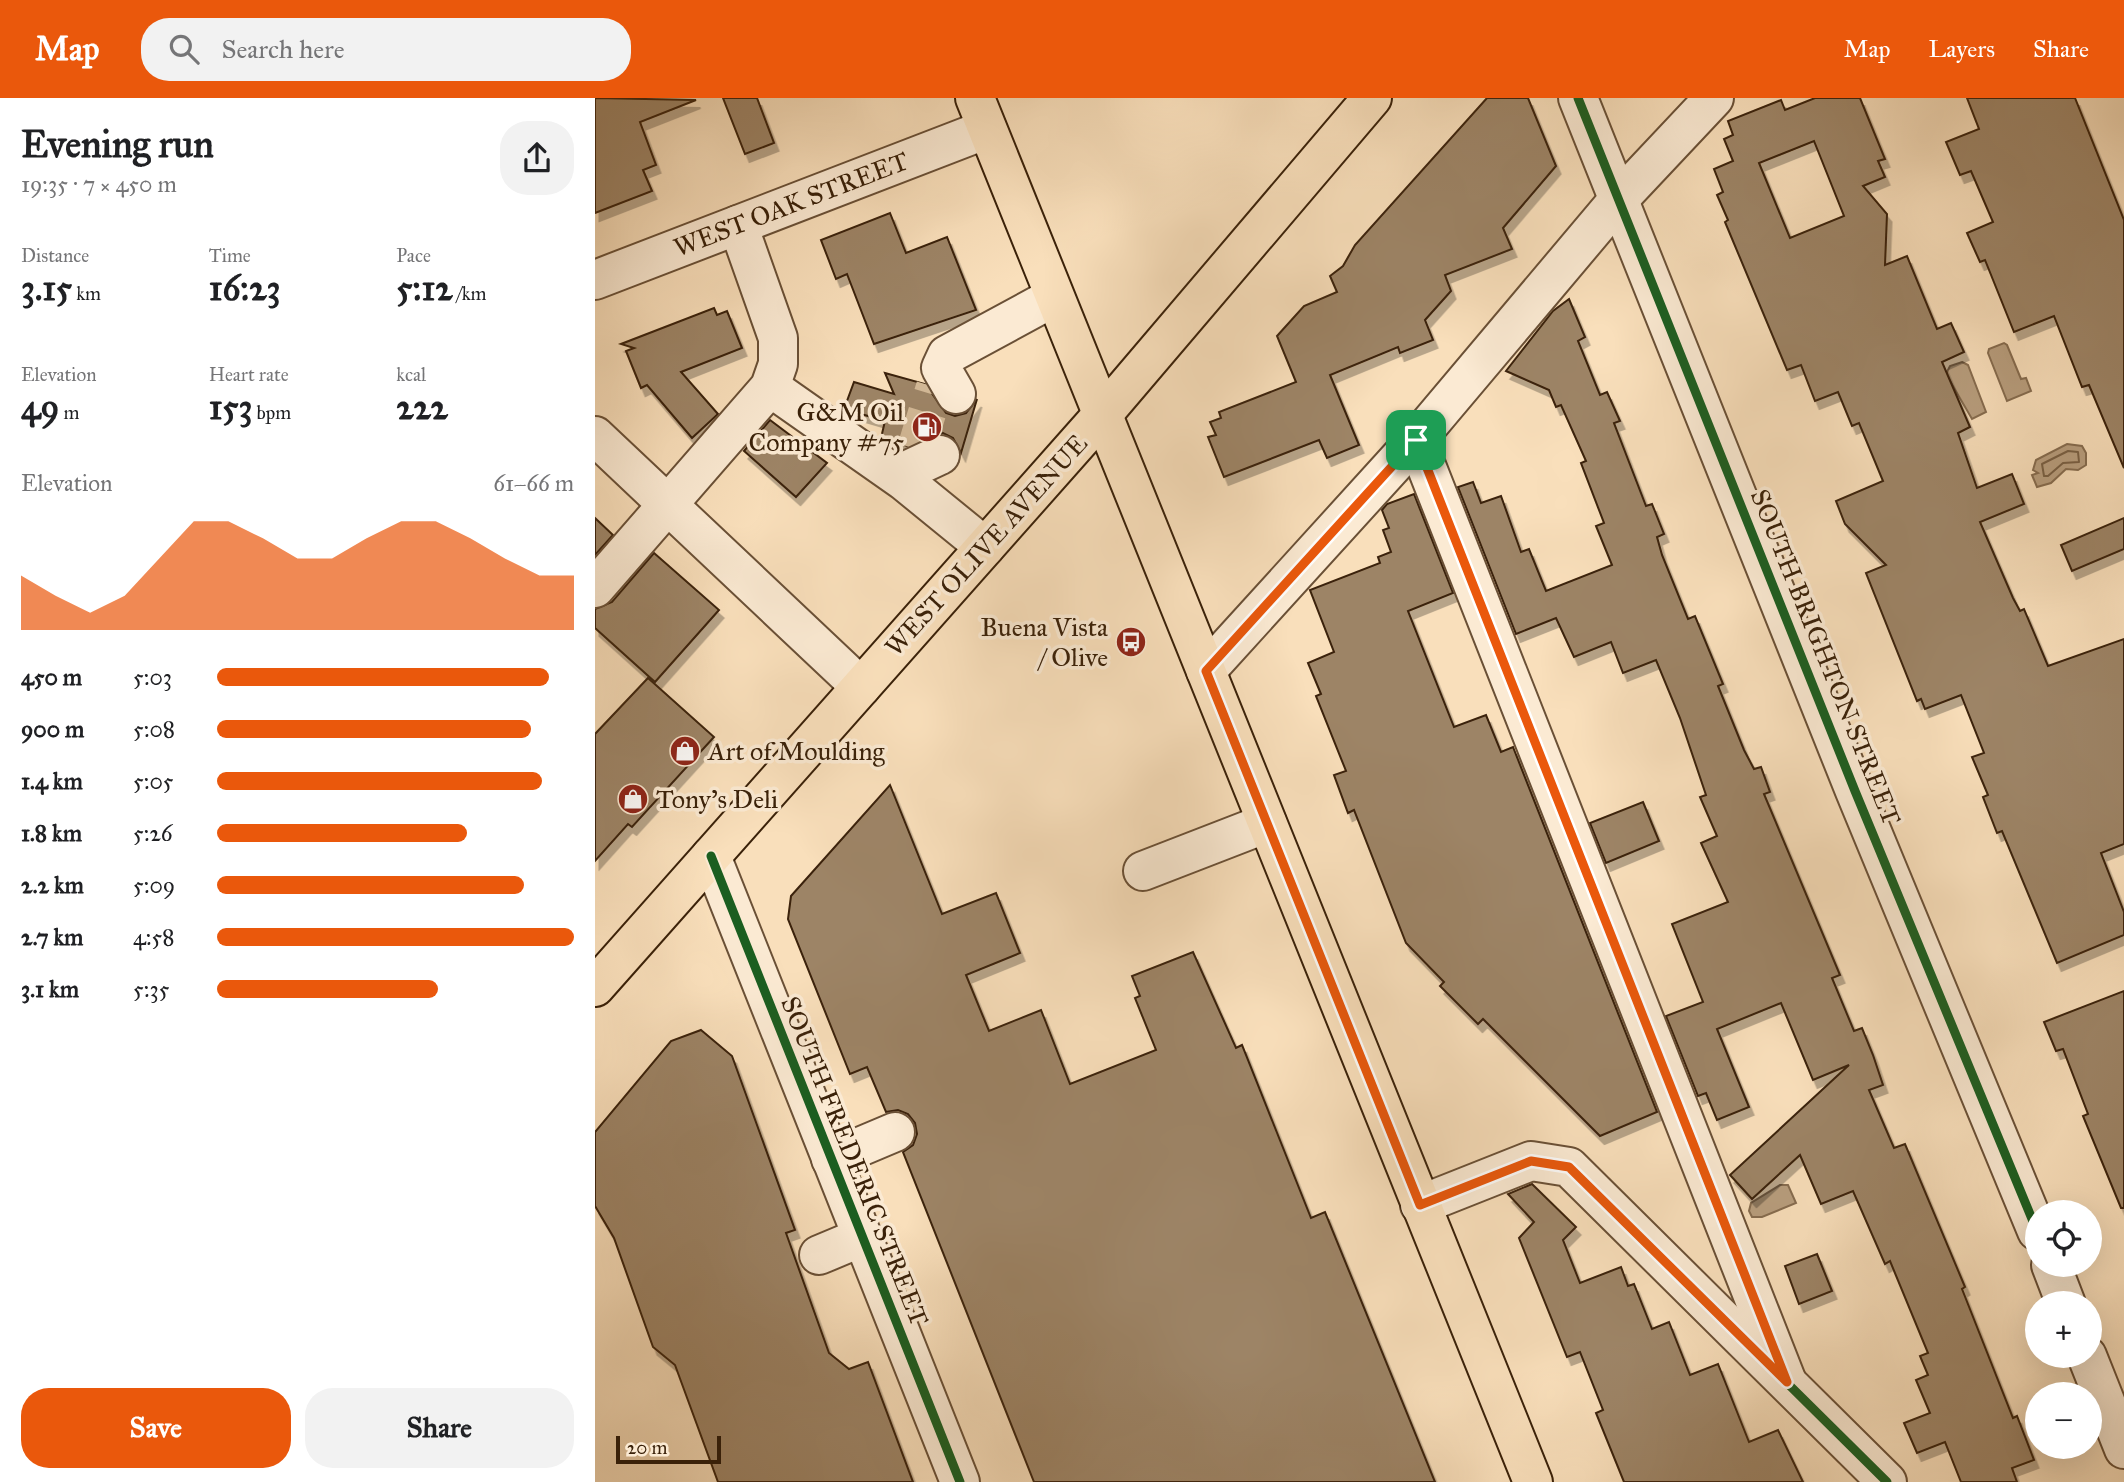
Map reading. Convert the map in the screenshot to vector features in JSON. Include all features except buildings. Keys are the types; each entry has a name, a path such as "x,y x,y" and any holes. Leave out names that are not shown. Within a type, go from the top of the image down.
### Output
{"main road":[{"name":"WEST OLIVE AVENUE","path":"595,987 1103,414 1372,98"},
{"path":"981,113 1533,1482"}],"street":[{"name":"SOUTH BRIGHTON STREET","path":"1578,98 1855,790 2025,1202"},
{"path":"1206,671 1416,440 1619,200 1714,98"},
{"name":"WEST OAK STREET","path":"595,279 738,225 981,113"},
{"path":"595,588 770,387 778,364 778,338 738,225"},
{"path":"937,383 947,355 1054,297"},
{"path":"770,387 913,460 985,547"},
{"path":"595,436 669,503 860,687"},
{"path":"1416,440 1787,1382"},
{"path":"1143,871 1267,823"},
{"name":"SOUTH FREDERIC STREET","path":"711,856 960,1482"},
{"path":"831,1159 895,1132"},
{"path":"1420,1205 1531,1161 1569,1167 1887,1482"},
{"path":"819,1255 862,1237"},
{"path":"2092,1368 2124,1449"}],"water":[{"path":"2004,343 2021,379 2026,378 2031,391 2007,401 1988,353 1989,349"},
{"path":"1962,362 1968,365 1986,412 1972,419 1946,374 1950,366"},
{"path":"2067,444 2082,446 2086,453 2086,465 2078,470 2066,469 2051,483 2037,487 2032,475 2038,473 2033,470 2036,460"},
{"path":"1780,1185 1788,1185 1796,1203 1762,1217 1752,1217 1749,1211 1751,1203"}],"tunnel":[{"path":"916,449 935,387"}],"cycle path":[{"path":"1578,98 1855,791 2025,1202"},
{"path":"711,856 960,1482"},
{"path":"1420,1205 1531,1161 1569,1167 1887,1482"}],"place":[{"name":"G&M Oil Company #75","path":"927,427"},
{"name":"Buena Vista / Olive","path":"1131,642"},
{"name":"Art of Moulding","path":"685,751"},
{"name":"Tony's Deli","path":"633,799"}],"route":[{"path":"1416,440 1787,1382 1569,1167 1531,1161 1420,1205 1206,671 1416,440"}]}
